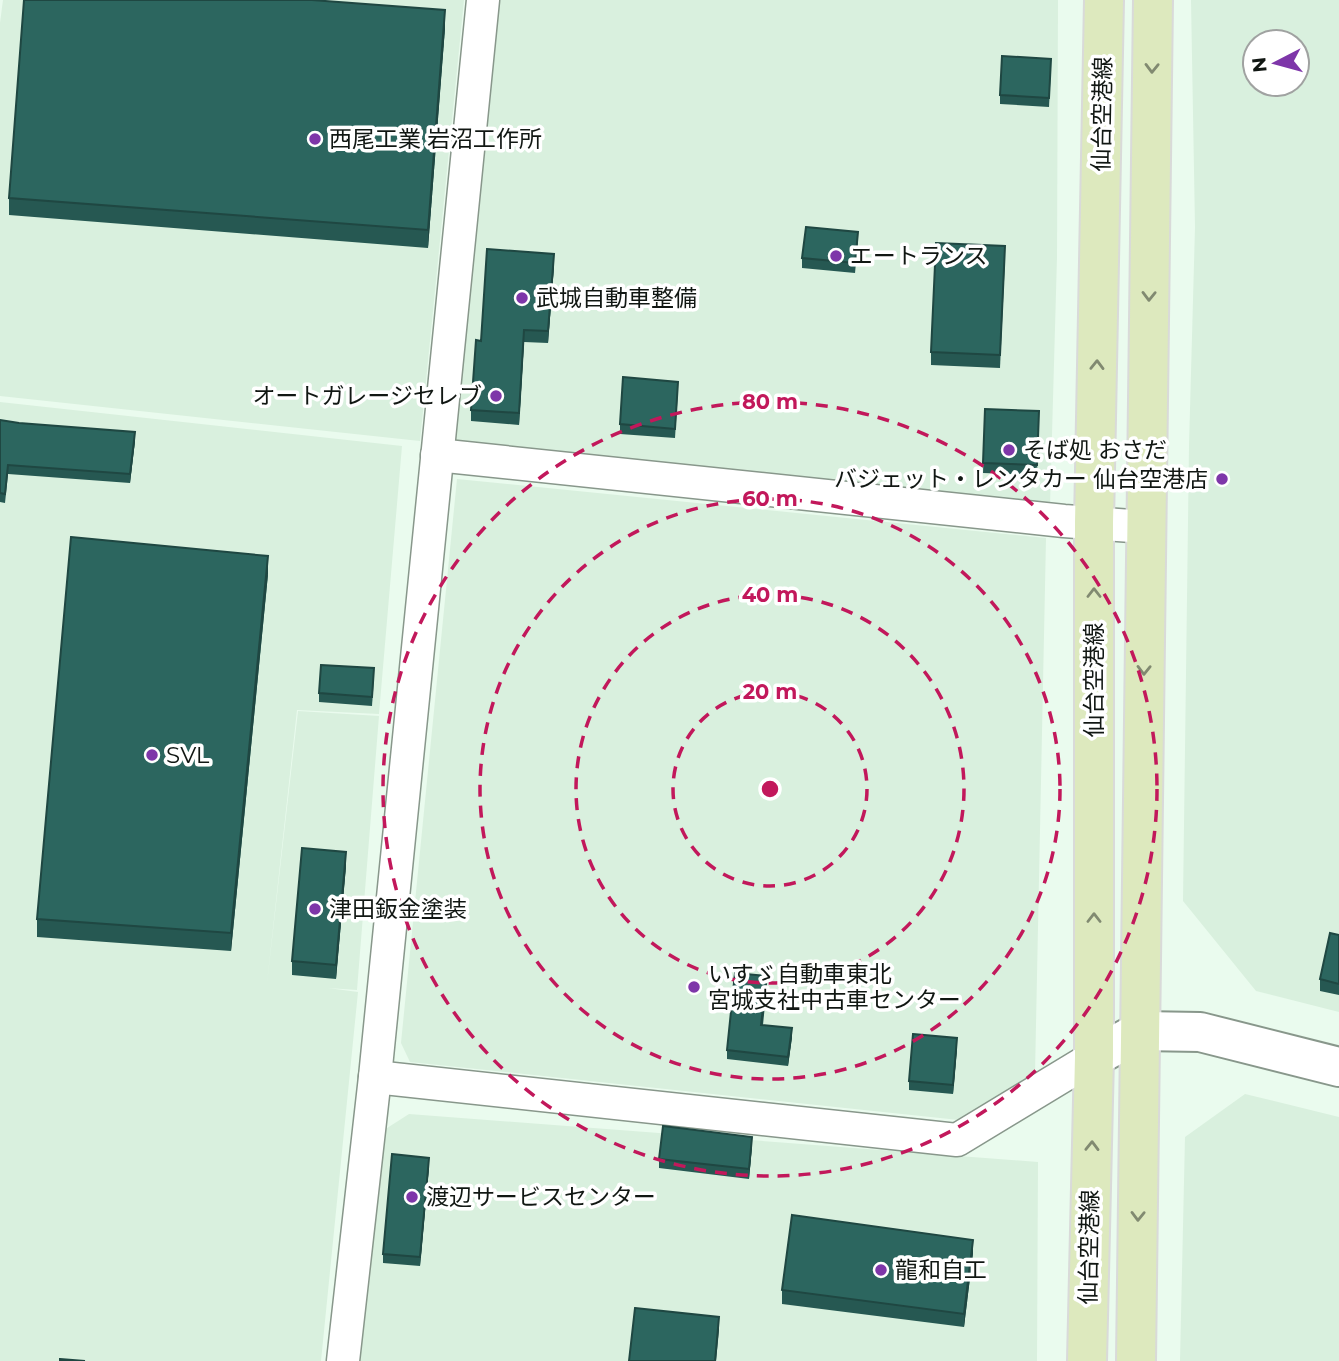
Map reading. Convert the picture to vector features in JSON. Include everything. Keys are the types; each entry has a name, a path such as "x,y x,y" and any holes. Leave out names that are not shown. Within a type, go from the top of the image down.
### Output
{"main road":[{"name":"仙台空港線","path":"1087,1361 1094,1057 1094,523 1104,0"},
{"path":"1136,1361 1153,0"}],"street":[{"path":"344,1361 482,0"},
{"path":"437,455 1146,527"},
{"path":"374,1077 957,1140 1141,1031 1200,1032 1339,1067"}],"shaded area":[{"path":"3,0 464,0 420,441 0,396 0,23"},
{"path":"497,0 1058,0 1057,257 1050,505 453,443"},
{"path":"1191,0 1339,0 1339,1012 1256,991 1183,901 1189,446 1195,227"},
{"path":"0,402 402,446 379,714 297,710 267,983 298,711 379,716 357,990 328,988 358,992 321,1361 0,1361"},
{"path":"457,479 1046,538 1035,1073 959,1120 410,1062 401,1043"},
{"path":"1245,1094 1339,1117 1339,1361 1180,1361 1185,1137"},
{"path":"409,1114 1038,1162 1037,1361 360,1361 384,1130"}],"building":[{"path":"24,0 312,0 445,10 428,230 9,198"},
{"path":"1002,56 1051,59 1049,98 1000,95"},
{"path":"806,227 858,232 855,263 802,258"},
{"path":"936,243 1005,246 1000,355 931,352"},
{"path":"487,249 554,254 548,331 524,330 519,413 471,410 476,340 481,341"},
{"path":"623,377 678,382 675,429 620,424"},
{"path":"985,409 1039,411 1037,465 983,463"},
{"path":"0,420 135,432 130,474 8,465 5,494 0,493"},
{"name":"SVL","path":"71,537 268,556 231,933 37,919"},
{"path":"321,665 374,668 372,697 319,693"},
{"path":"302,848 346,852 336,965 292,961"},
{"path":"1330,933 1339,935 1339,984 1320,979"},
{"path":"735,973 767,976 761,1025 792,1028 788,1057 727,1050"},
{"path":"913,1034 957,1038 953,1085 909,1081"},
{"path":"663,1126 752,1137 749,1169 659,1159"},
{"path":"392,1154 429,1158 420,1257 383,1254"},
{"path":"792,1215 973,1240 964,1314 782,1290"},
{"path":"635,1308 719,1317 715,1361 629,1361"}],"place":[{"name":"西尾工業 岩沼工作所","path":"315,139"},
{"name":"エートランス","path":"836,256"},
{"name":"武城自動車整備","path":"522,298"},
{"name":"オートガレージセレブ","path":"496,396"},
{"name":"そば処 おさだ","path":"1009,450"},
{"name":"バジェット・レンタカー 仙台空港店","path":"1222,479"},
{"name":"SVL","path":"152,755"},
{"name":"津田鈑金塗装","path":"315,909"},
{"name":"いすゞ自動車東北 宮城支社中古車センター","path":"694,987"},
{"name":"渡辺サービスセンター","path":"412,1197"},
{"name":"龍和自工","path":"881,1270"}]}
